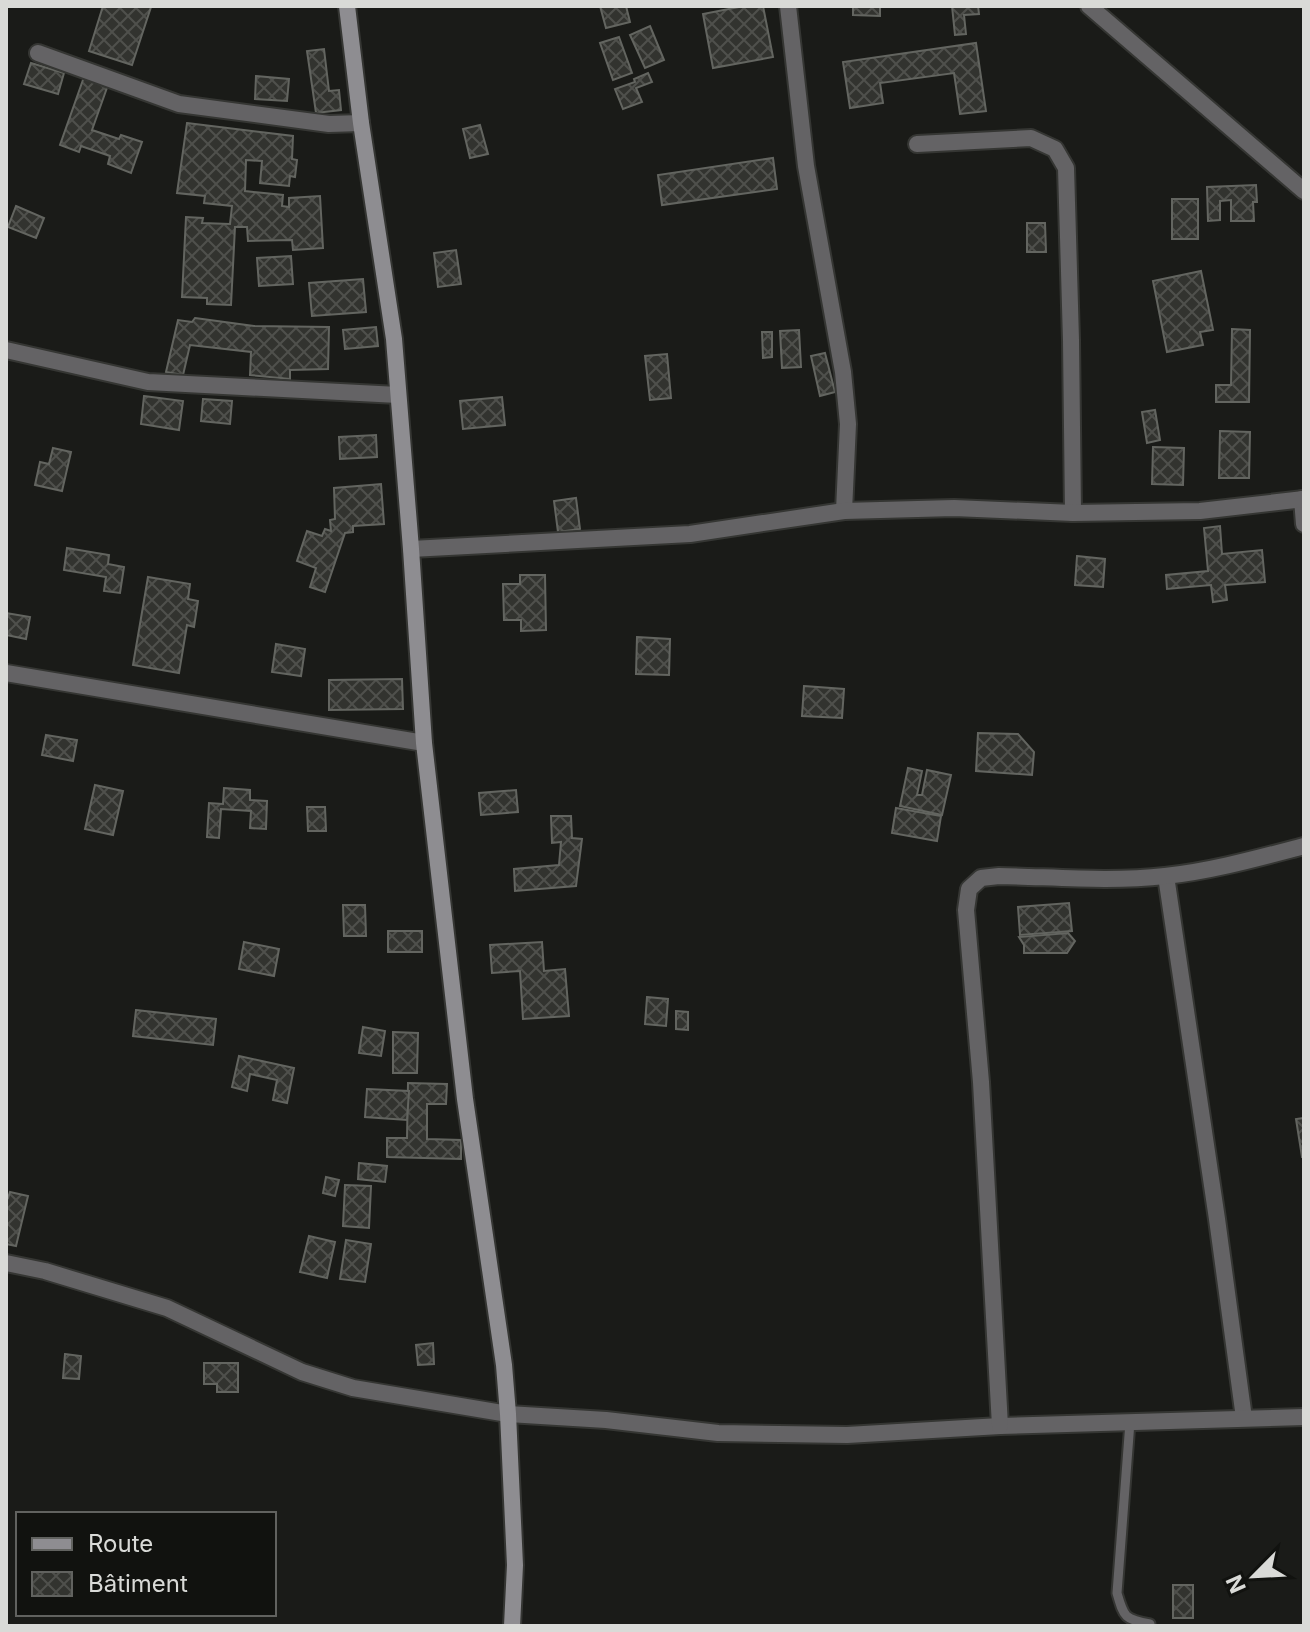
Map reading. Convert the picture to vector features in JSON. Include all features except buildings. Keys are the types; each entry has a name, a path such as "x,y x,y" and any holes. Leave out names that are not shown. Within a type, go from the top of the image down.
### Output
{"street":[{"path":"347,6 361,123 394,339 424,743 465,1099 504,1365 515,1565 512,1626"},
{"path":"788,6 806,166 843,372 848,424 844,511"},
{"path":"1089,6 1304,191"},
{"path":"38,53 179,104 329,124 361,123"},
{"path":"917,144 1031,138 1055,149 1066,168 1073,513"},
{"path":"6,350 148,382 398,395"},
{"path":"411,549 690,534 844,511 954,508 1073,513 1200,511 1303,499 1304,524"},
{"path":"6,673 424,743"},
{"path":"1000,1426 981,1082 966,910 969,889 981,878 999,876 1122,879 1166,876 1232,865 1304,846"},
{"path":"1166,876 1244,1418"},
{"path":"6,1263 45,1271 167,1308 302,1372 353,1388 508,1414 606,1420 718,1433 847,1435 1000,1426 1304,1417"}],"lane":[{"path":"1130,1422 1117,1593 1123,1613 1129,1620 1150,1624"}]}
